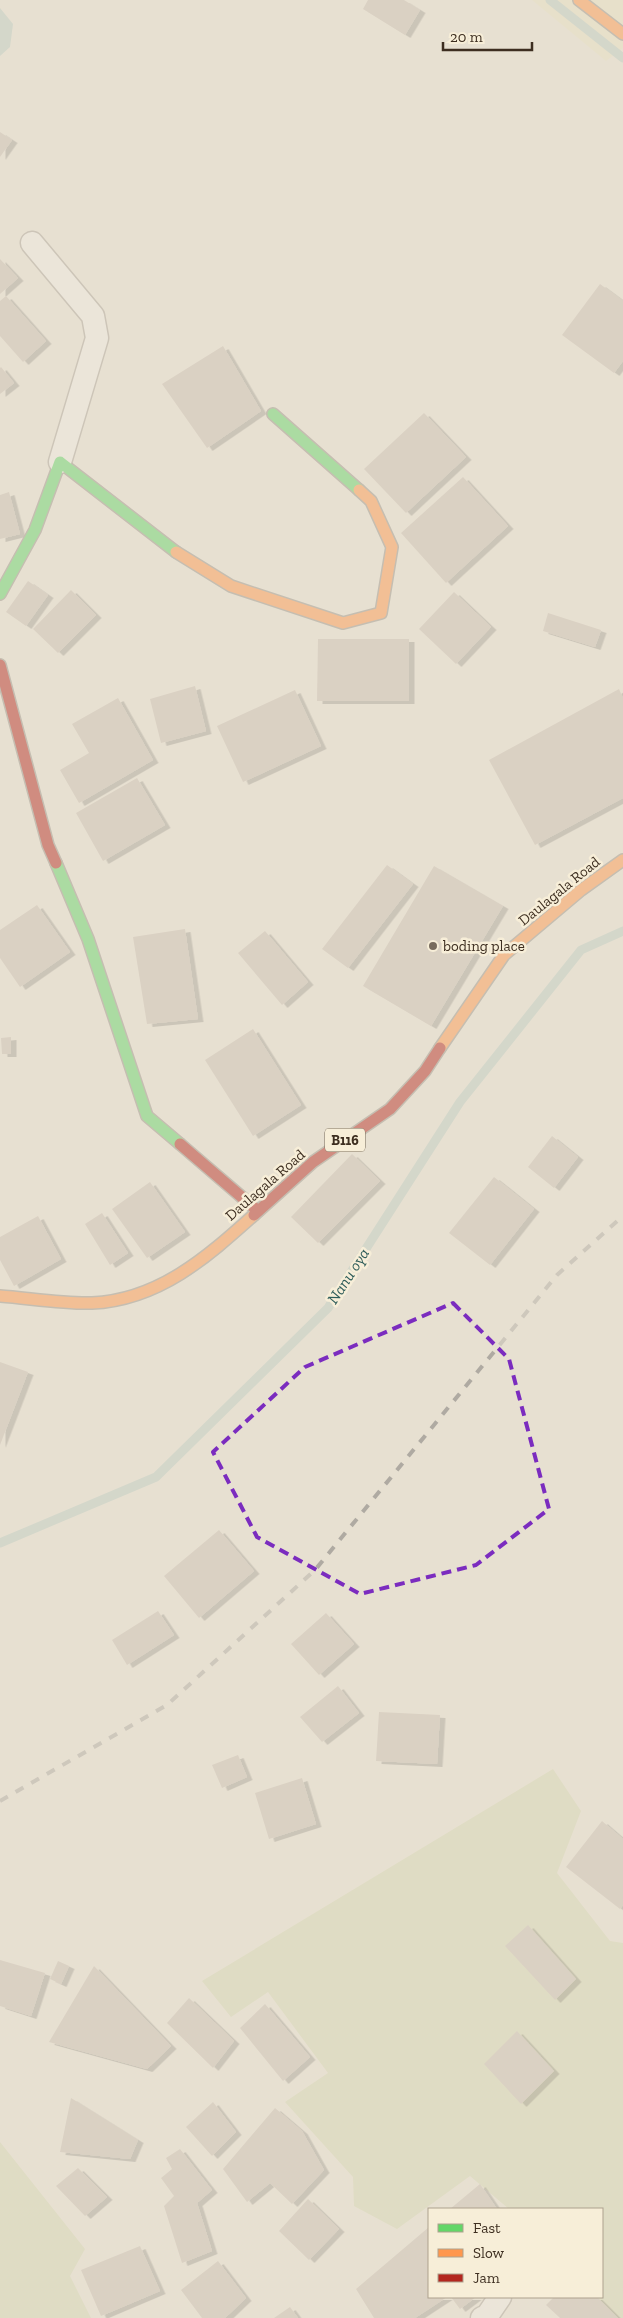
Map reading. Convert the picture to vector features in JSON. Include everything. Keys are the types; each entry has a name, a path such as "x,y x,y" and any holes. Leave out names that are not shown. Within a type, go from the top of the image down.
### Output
{"street":[{"path":"579,0 623,34"},
{"path":"0,594 34,530 60,462 97,338 93,316 32,243"},
{"path":"60,462 165,546 231,586 343,623 381,613 392,547 370,501 272,414"},
{"path":"0,665 48,845 88,939 147,1116 258,1211"},
{"name":"Daulagala Road","path":"0,1296 92,1303 124,1297 162,1285 207,1257 313,1162 390,1109 425,1071 474,996 504,955 581,890 623,860"},
{"path":"482,2318 487,2316 499,2298"}],"highlighted area":[{"path":"453,1303 509,1359 549,1509 476,1565 360,1594 257,1537 213,1452 305,1367"}],"shaded area":[{"path":"532,0 623,0 623,48 606,61"},
{"path":"0,8 13,24 10,47 0,56"}],"green space":[{"path":"553,1769 581,1811 557,1873 610,1941 623,1943 623,2318 585,2318 575,2298 603,2298 603,2208 508,2208 470,2176 397,2229 354,2206 353,2177 285,2102 328,2073 268,1992 231,2017 202,1981"},
{"path":"0,2142 85,2249 70,2276 91,2318 0,2318"}],"building":[{"path":"368,0 404,0 420,10 405,35 363,9"},
{"path":"0,132 12,140 0,157"},
{"path":"0,259 18,278 0,294"},
{"path":"600,284 623,301 623,361 614,373 562,335"},
{"path":"6,296 46,341 23,362 0,336 0,301"},
{"path":"223,346 261,411 207,448 162,384"},
{"path":"0,368 14,383 0,394"},
{"path":"424,413 466,457 406,513 364,469"},
{"path":"463,477 508,526 446,583 401,533"},
{"path":"9,492 20,534 0,539 0,495"},
{"path":"28,581 48,595 26,626 6,612"},
{"path":"71,590 96,615 58,653 33,629"},
{"path":"454,592 491,627 456,664 419,629"},
{"path":"548,613 601,630 595,647 543,631"},
{"path":"318,639 409,639 409,701 317,701"},
{"path":"195,686 206,731 161,743 150,699"},
{"path":"619,689 623,698 623,798 535,845 489,760"},
{"path":"295,690 321,746 243,782 217,726"},
{"path":"118,698 153,760 79,803 60,770 89,753 72,724"},
{"path":"137,778 165,825 103,861 76,813"},
{"path":"387,865 413,884 348,968 322,949"},
{"name":"boding place","path":"434,866 503,906 431,1026 363,986"},
{"path":"37,905 70,952 20,987 0,958 0,930"},
{"path":"185,929 198,1019 147,1024 133,937"},
{"path":"265,931 308,982 282,1005 238,953"},
{"path":"253,1029 301,1105 253,1136 205,1060"},
{"path":"11,1037 11,1054 2,1054 1,1038"},
{"path":"552,1136 578,1157 554,1188 528,1167"},
{"path":"352,1154 380,1181 318,1243 291,1217"},
{"path":"494,1177 534,1209 490,1265 449,1233"},
{"path":"150,1182 185,1232 147,1258 112,1209"},
{"path":"102,1213 128,1253 110,1265 85,1224"},
{"path":"38,1216 61,1259 14,1286 0,1260 0,1237"},
{"path":"0,1362 28,1372 0,1445"},
{"path":"219,1530 254,1571 199,1618 164,1576"},
{"path":"158,1611 174,1635 127,1665 112,1640"},
{"path":"326,1613 354,1644 319,1675 291,1644"},
{"path":"338,1686 359,1713 322,1742 300,1717"},
{"path":"379,1712 440,1715 437,1764 376,1761"},
{"path":"238,1755 247,1777 222,1788 212,1765"},
{"path":"302,1778 316,1824 269,1839 255,1793"},
{"path":"602,1821 623,1839 623,1905 620,1909 566,1867"},
{"path":"528,1925 576,1979 555,2000 505,1946"},
{"path":"0,1960 45,1973 31,2016 0,2006"},
{"path":"58,1961 69,1966 61,1984 50,1979"},
{"path":"94,1966 171,2046 147,2069 49,2042"},
{"path":"189,1998 234,2041 213,2068 167,2023"},
{"path":"265,2004 310,2057 283,2081 240,2028"},
{"path":"517,2031 554,2071 521,2104 484,2064"},
{"path":"71,2098 138,2140 130,2159 60,2152"},
{"path":"213,2102 236,2132 212,2156 186,2127"},
{"path":"275,2108 302,2131 324,2170 292,2204 270,2183 247,2202 223,2169"},
{"path":"180,2149 212,2190 197,2203 212,2251 182,2263 164,2206 174,2196 161,2178 172,2169 166,2158"},
{"path":"78,2168 107,2197 85,2216 56,2186"},
{"path":"480,2184 496,2208 451,2208"},
{"path":"308,2199 339,2229 309,2260 279,2231"},
{"path":"428,2228 428,2298 445,2298 415,2318 374,2318 356,2289"},
{"path":"140,2246 160,2291 101,2316 81,2270"},
{"path":"218,2261 246,2298 225,2318 202,2318 181,2290"},
{"path":"452,2298 475,2298 460,2309"},
{"path":"553,2298 598,2298 618,2318 560,2318 546,2305"},
{"path":"290,2307 298,2318 274,2318"}],"waterway":[{"path":"550,0 623,58"},
{"name":"Nanu oya","path":"0,1543 156,1477 328,1308 460,1102 581,950 623,931"}],"railway":[{"path":"0,1801 167,1705 315,1570 557,1275 623,1216"}],"traffic: fast":[{"path":"273,414 359,490"},
{"path":"0,594 35,530 60,462 176,552"},
{"path":"56,863 88,939 147,1116 180,1144"}],"traffic: slow":[{"path":"579,0 623,34"},
{"path":"176,552 231,586 343,623 381,613 392,547 371,501 359,490"},
{"path":"440,1048 504,955 581,890 623,860"},
{"path":"0,1296 58,1302 92,1303 116,1300 139,1294 160,1285 200,1261 254,1215"}],"traffic: jam":[{"path":"0,665 48,845 56,863"},
{"path":"254,1215 313,1162 390,1109 425,1071 440,1048"},
{"path":"180,1144 258,1211"}],"place":[{"name":"boding place","path":"433,946"}]}
